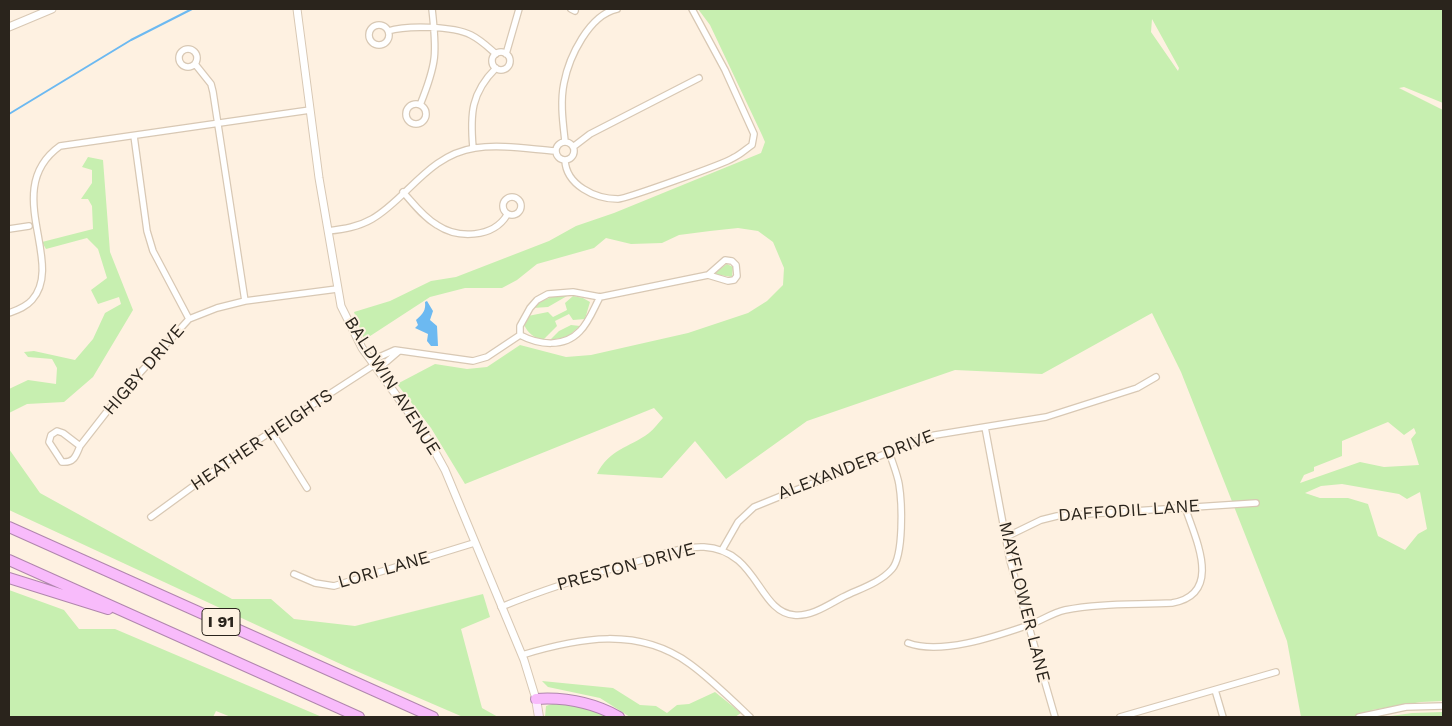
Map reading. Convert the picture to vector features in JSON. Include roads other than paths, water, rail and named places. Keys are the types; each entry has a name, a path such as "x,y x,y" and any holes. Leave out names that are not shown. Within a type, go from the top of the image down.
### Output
{"highway":[{"name":"I 91","path":"9,527 433,717"},
{"name":"I 91","path":"9,560 359,717"},
{"path":"9,578 100,608 119,609"},
{"path":"536,699 557,698 584,702 619,717"}],"main road":[{"name":"BALDWIN AVENUE","path":"536,699 539,717"}],"street":[{"path":"9,27 52,9"},
{"name":"BALDWIN AVENUE","path":"297,9 337,289 351,328 374,365 437,454 454,488 474,543 522,655 536,699"},
{"path":"420,104 432,75 436,54 432,9"},
{"path":"496,54 492,60 496,68 502,70 508,66 509,60 506,54 519,9"},
{"path":"565,141 564,84 571,62 584,32 602,16 617,9"},
{"path":"565,160 566,170 576,185 590,192 619,199 732,159 752,145 754,134 725,70 692,9"},
{"path":"388,31 398,28 434,29 469,34 483,42 496,54 506,54"},
{"path":"195,64 211,84 245,301"},
{"path":"473,148 471,124 475,97 483,81 496,68"},
{"path":"555,150 559,158 565,160 572,157 574,147 590,134 699,78"},
{"path":"31,172 45,154 60,146 310,110"},
{"path":"134,136 147,231 160,265 189,319"},
{"path":"565,141 574,147"},
{"path":"555,150 559,143 565,141"},
{"path":"328,231 350,228 374,218 423,173 437,164 473,148 555,150"},
{"path":"403,192 428,219 448,231 470,234 491,230 503,221 507,214"},
{"path":"9,313 32,300 39,289 38,264 28,218"},
{"path":"9,229 29,226"},
{"path":"600,297 579,332 565,341 546,343 520,335 520,326 527,312 543,297 564,292 600,297 708,275 733,281 737,276 736,265 732,261 727,260 708,275"},
{"name":"HIGBY DRIVE","path":"80,446 63,433 57,431 51,435 49,442 62,462 69,463 74,459 80,446 119,396 189,319 216,308 245,301 337,289"},
{"name":"HEATHER HEIGHTS","path":"152,517 220,466 374,365 384,364 398,352 473,361 488,357 520,335"},
{"name":"ALEXANDER DRIVE","path":"722,550 738,522 754,507 888,451 943,432 1046,417 1137,388 1156,377"},
{"name":"MAYFLOWER LANE","path":"985,427 1006,537 1028,626 1054,717"},
{"path":"272,432 307,488"},
{"name":"PRESTON DRIVE","path":"501,607 562,583 684,549 702,547 722,550 745,565 774,606 791,615 809,614 881,578 893,568 900,547 899,484 888,451"},
{"name":"DAFFODIL LANE","path":"1006,537 1041,520 1057,516 1256,503"},
{"path":"908,644 934,648 973,640 1028,626 1063,611 1179,601 1191,594 1200,582 1203,566 1185,507"},
{"name":"LORI LANE","path":"294,574 315,583 334,586 474,543"},
{"path":"522,655 566,642 594,638 621,638 649,644 690,664 750,717"},
{"path":"1120,717 1276,672"},
{"path":"1215,690 1223,717"},
{"path":"1359,717 1406,708 1443,706"}],"water":[{"path":"427,301 433,311 430,320 437,326 438,346 431,346 427,341 428,334 415,328 418,325 416,320 424,312 425,302"}],"waterway":[{"path":"9,114 131,40 192,9"}]}
